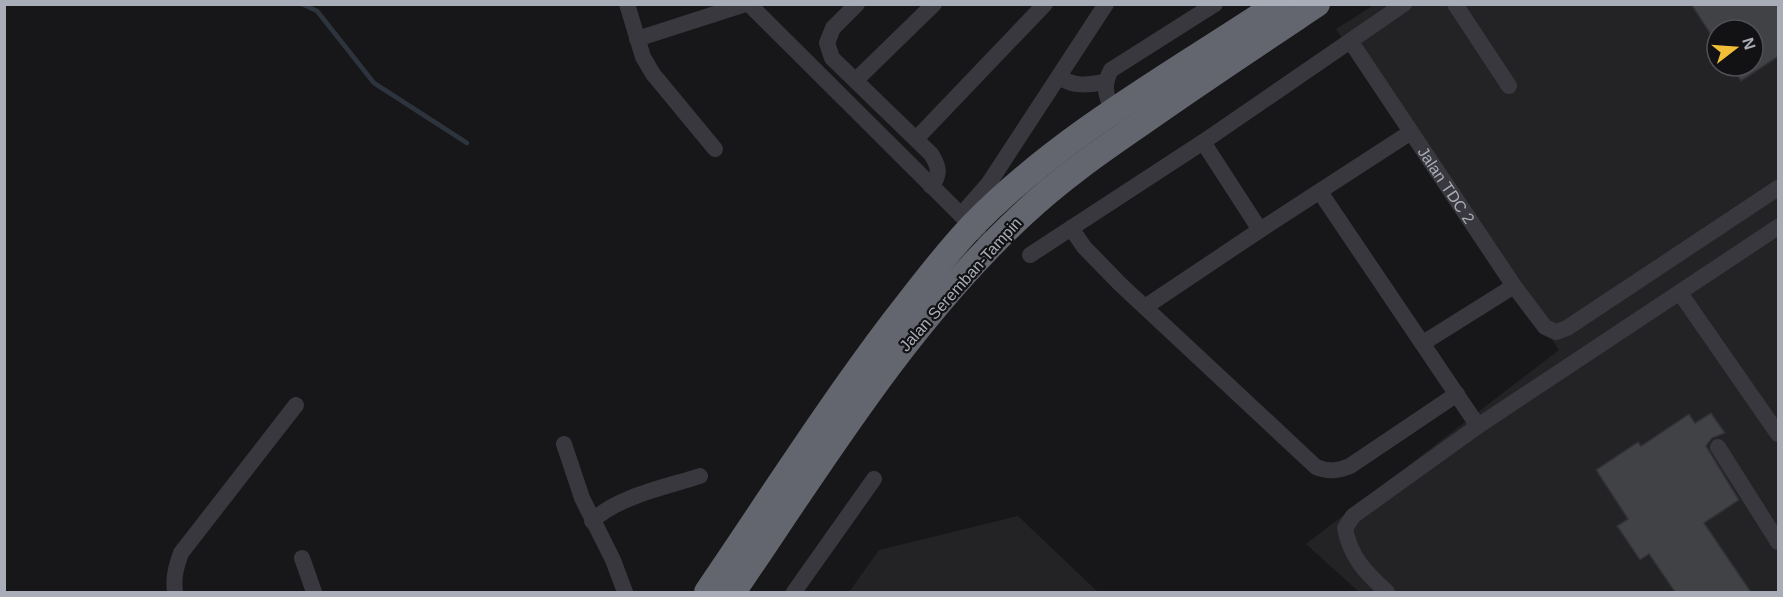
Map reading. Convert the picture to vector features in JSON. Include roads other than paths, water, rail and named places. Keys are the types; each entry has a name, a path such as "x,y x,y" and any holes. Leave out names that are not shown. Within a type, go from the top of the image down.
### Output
{"highway":[{"name":"Jalan Seremban-Tampin","path":"707,592 848,382 914,296 967,221 1113,110 1278,4"},
{"name":"Jalan Seremban-Tampin","path":"733,592 877,379 991,245 1023,214 1095,155 1317,4"}],"street":[{"path":"627,4 637,39 653,74 716,149"},
{"path":"637,39 747,4 991,245"},
{"path":"857,4 833,28 827,43 832,58 931,154 939,168 938,176 931,186"},
{"path":"856,80 934,4"},
{"path":"916,139 1045,4"},
{"path":"967,221 975,202 1106,4"},
{"path":"1113,110 1107,98 1105,82 1111,70 1215,4"},
{"path":"1030,255 1203,142 1404,4"},
{"path":"1455,4 1509,86"},
{"name":"Jalan TDC 2","path":"1351,42 1514,286 1545,327 1556,332 1567,328 1779,188"},
{"path":"1059,76 1076,84 1105,82"},
{"path":"1145,307 1411,132"},
{"path":"1203,142 1260,230"},
{"path":"1320,192 1478,426"},
{"path":"1387,592 1366,573 1353,556 1345,528 1353,516 1478,426 1779,227"},
{"path":"1071,228 1084,247 1145,307 1316,467 1327,471 1338,471 1350,466 1457,394"},
{"path":"1423,343 1514,286"},
{"path":"1680,293 1779,434"},
{"path":"175,592 174,571 181,553 296,405"},
{"path":"564,444 582,498 613,560 625,592"},
{"path":"1718,447 1779,542"},
{"path":"592,521 603,511 616,504 700,476"},
{"path":"794,592 874,479"},
{"path":"302,558 314,592"}],"waterway":[{"path":"302,4 317,11 374,83 467,143"}]}
